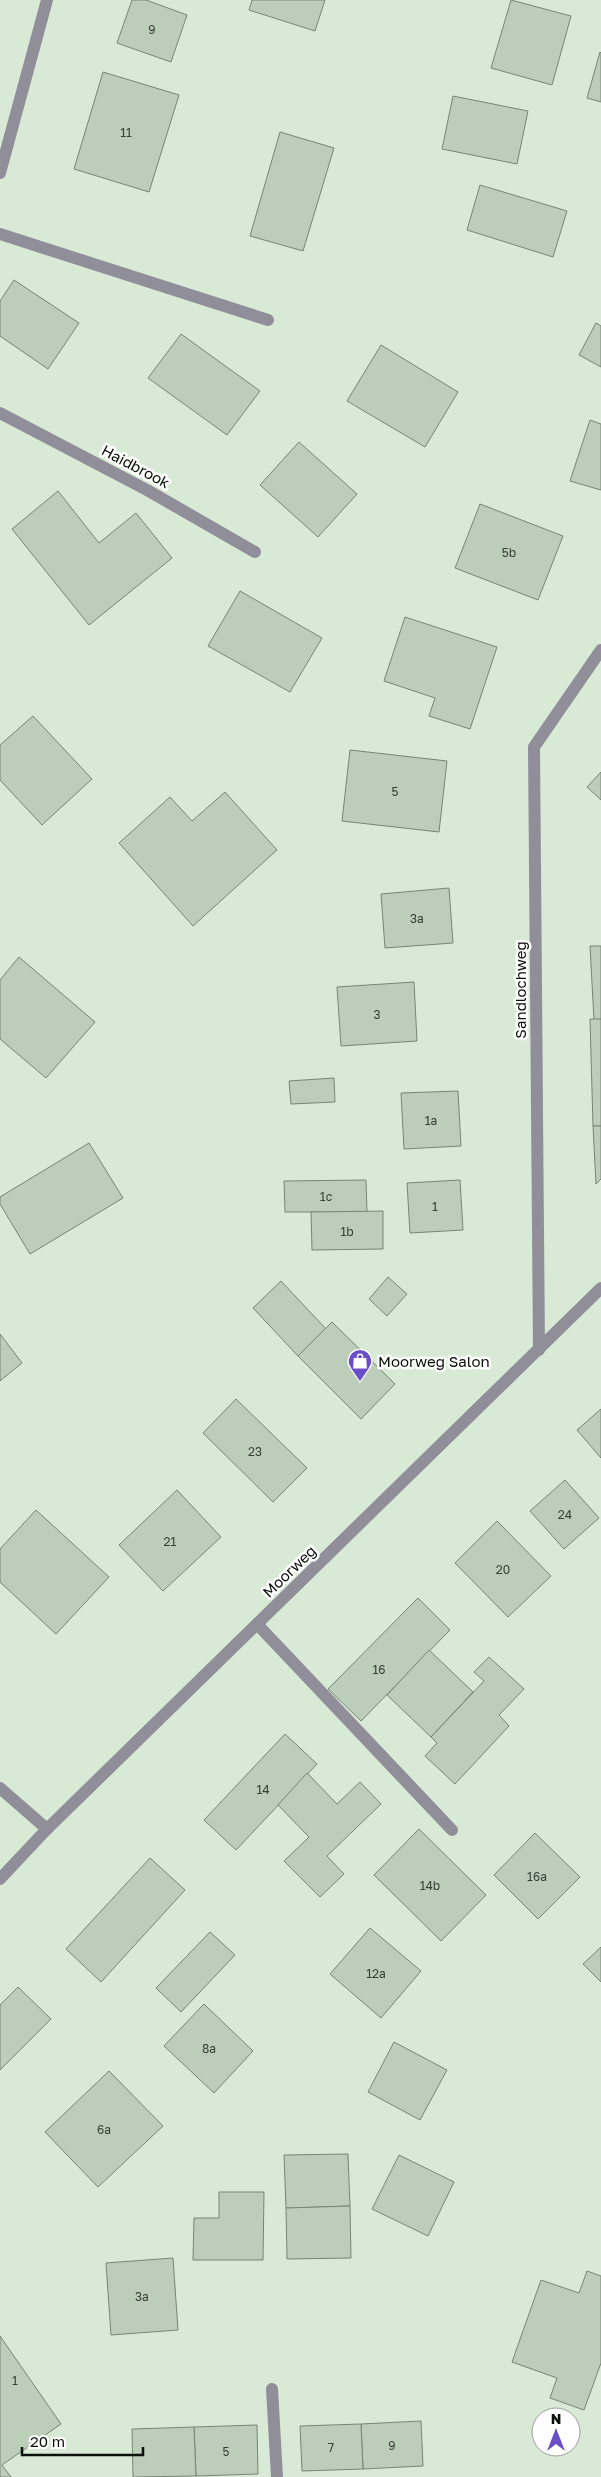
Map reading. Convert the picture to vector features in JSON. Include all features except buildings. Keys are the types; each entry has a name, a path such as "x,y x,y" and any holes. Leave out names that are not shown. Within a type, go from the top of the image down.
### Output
{"street":[{"path":"0,173 47,0"},
{"path":"0,234 268,320"},
{"name":"Haidbrook","path":"0,413 147,490 255,552"},
{"name":"Sandlochweg","path":"539,1350 534,747 601,650"},
{"name":"Moorweg","path":"0,1879 47,1829 601,1288"},
{"path":"257,1624 452,1830"},
{"path":"0,1788 47,1829"},
{"path":"272,2390 277,2477"}],"place":[{"name":"Moorweg Salon","path":"360,1382"}]}
